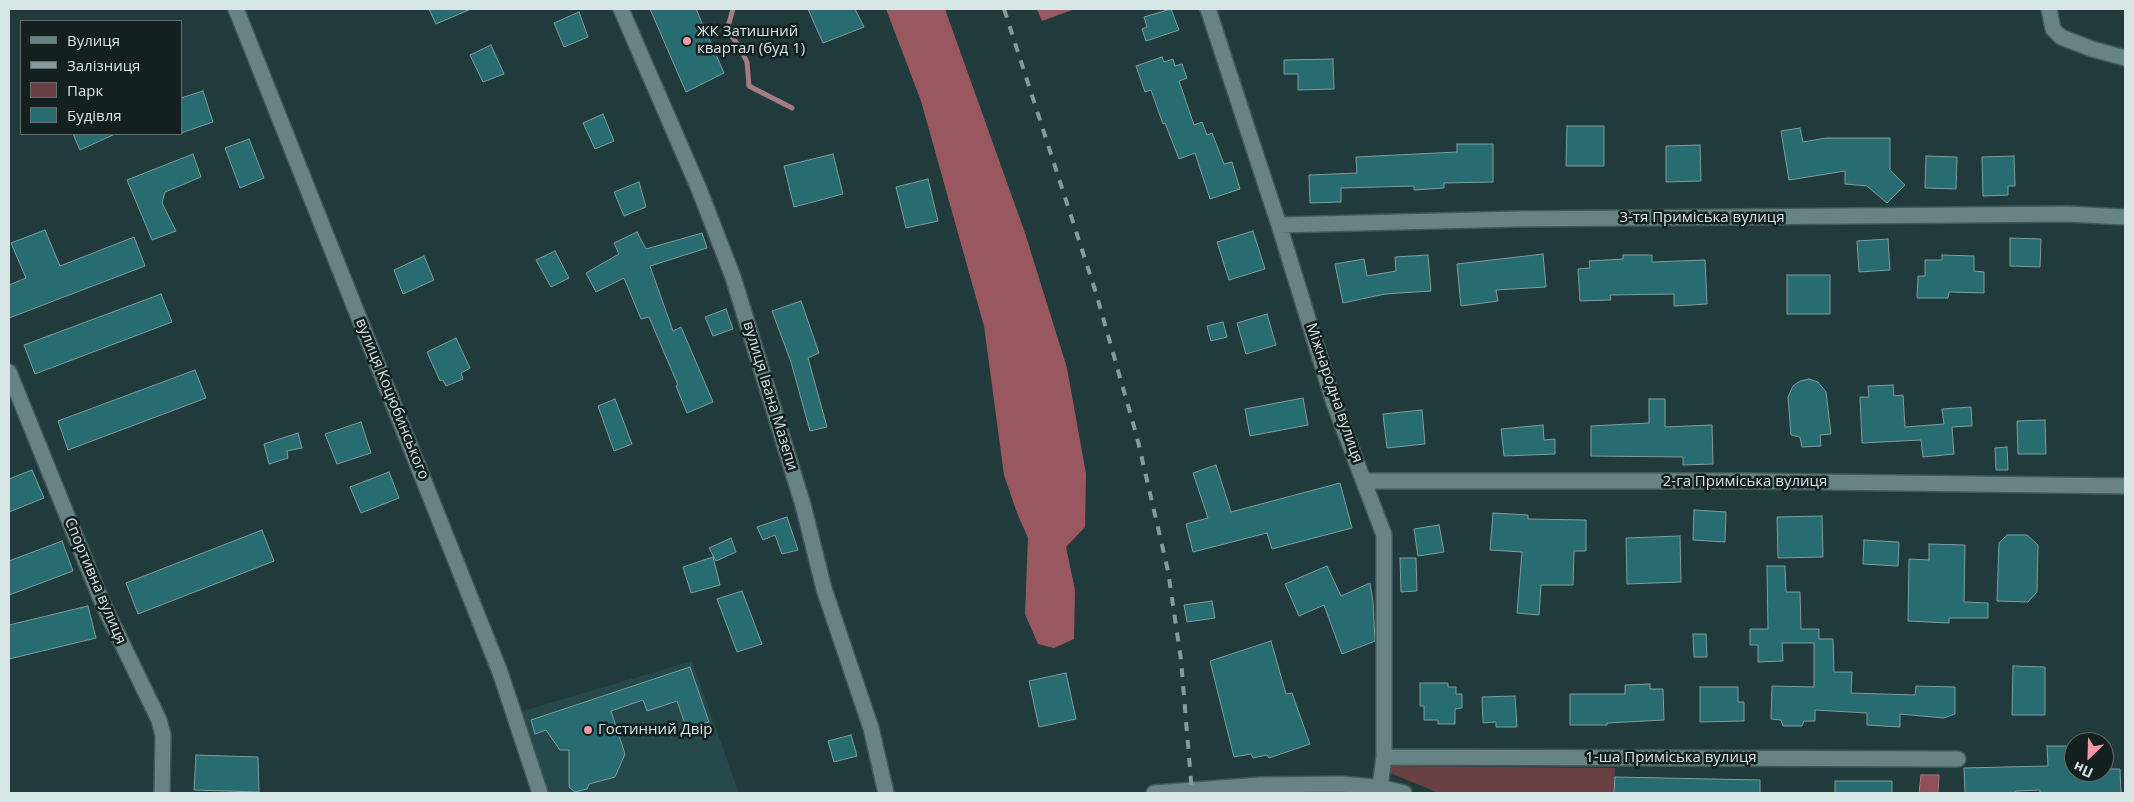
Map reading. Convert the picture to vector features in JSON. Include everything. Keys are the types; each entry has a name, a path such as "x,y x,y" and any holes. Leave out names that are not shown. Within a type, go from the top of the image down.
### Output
{"street":[{"name":"вулиця Коцюбинського","path":"236,9 500,672 540,793"},
{"name":"вулиця Івана Мазепи","path":"622,9 699,189 733,277 803,505 824,589 871,728 886,793"},
{"name":"Міжнародна вулиця","path":"1208,9 1279,225 1334,403 1384,535 1384,757 1382,790"},
{"path":"2049,9 2051,24 2056,33 2061,37 2098,51 2125,58"},
{"name":"3-тя Приміська вулиця","path":"1279,225 1517,219 2067,214 2125,217"},
{"name":"Спортивна вулиця","path":"9,372 102,602 159,720 163,740 162,793"},
{"name":"2-га Приміська вулиця","path":"1365,481 1747,481 2125,486"},
{"name":"1-ша Приміська вулиця","path":"1384,757 1958,759"},
{"path":"1154,793 1260,785 1317,789 1342,784 1404,793"}],"shaded area":[{"path":"886,9 945,9 1025,233 1067,368 1086,474 1085,527 1066,547 1075,590 1074,639 1054,648 1038,644 1025,614 1028,538 1004,475 984,326 921,101"},
{"path":"1037,9 1075,9 1042,21"},
{"path":"692,661 739,793 541,793 516,713"},
{"path":"1921,775 1939,775 1938,793 1919,793"}],"green space":[{"path":"1389,766 1615,768 1614,793 1439,793 1388,772"}],"building":[{"path":"429,9 471,9 436,24"},
{"name":"ЖК Затишний квартал (буд 1)","path":"650,9 696,9 724,73 686,92"},
{"path":"808,9 855,9 864,27 823,43"},
{"path":"1171,9 1179,30 1146,41 1142,29 1147,27 1144,17"},
{"path":"579,12 588,37 564,47 554,23"},
{"path":"491,45 504,74 483,82 470,55"},
{"path":"1162,57 1164,62 1173,59 1175,66 1182,64 1187,78 1179,81 1194,125 1202,122 1207,135 1212,133 1224,164 1232,162 1240,189 1210,199 1195,153 1179,159 1165,123 1163,124 1151,90 1145,92 1136,66"},
{"path":"1333,59 1334,89 1298,90 1298,74 1284,74 1284,60"},
{"path":"203,91 213,122 182,133 182,98"},
{"path":"603,114 614,141 595,149 583,123"},
{"path":"1567,126 1604,126 1604,166 1566,166"},
{"path":"1800,128 1803,142 1826,138 1890,138 1890,170 1905,185 1887,203 1867,186 1845,184 1845,171 1789,180 1781,131"},
{"path":"73,135 113,135 80,150"},
{"path":"249,139 264,178 240,188 225,148"},
{"path":"1457,144 1493,144 1493,182 1444,183 1444,188 1414,190 1414,186 1341,188 1341,202 1310,203 1309,175 1357,173 1356,157 1457,152"},
{"path":"1700,145 1701,181 1666,182 1666,146"},
{"path":"193,154 201,177 165,192 162,203 176,231 152,240 127,180"},
{"path":"833,154 843,194 794,207 784,166"},
{"path":"1926,156 1957,157 1956,189 1925,188"},
{"path":"2014,156 2015,186 2008,186 2008,195 1983,196 1982,157"},
{"path":"928,179 938,221 906,228 896,187"},
{"path":"639,182 646,207 624,216 614,192"},
{"path":"45,230 60,266 134,237 145,266 9,318 9,285 26,278 11,243"},
{"path":"1253,231 1265,269 1229,280 1217,242"},
{"path":"637,232 646,249 702,233 707,248 650,266 673,331 681,327 713,402 687,413 676,386 678,385 649,317 641,319 624,278 596,292 586,273 619,254 614,243"},
{"path":"2010,238 2041,239 2040,267 2010,266"},
{"path":"1888,239 1890,270 1859,272 1857,241"},
{"path":"555,251 569,278 551,287 536,260"},
{"path":"1543,254 1546,287 1496,290 1498,301 1461,306 1457,264"},
{"path":"1428,255 1431,291 1385,294 1343,303 1335,264 1364,259 1367,276 1396,271 1395,257"},
{"path":"1623,255 1652,255 1652,262 1705,260 1707,304 1674,306 1674,294 1610,295 1611,300 1580,301 1578,269 1590,268 1589,261 1623,259"},
{"path":"1942,255 1974,256 1974,271 1984,272 1984,293 1949,292 1948,298 1917,298 1918,276 1925,276 1925,260 1942,260"},
{"path":"424,256 434,280 403,294 394,270"},
{"path":"1787,275 1830,275 1830,314 1787,314"},
{"path":"161,294 172,322 35,374 24,345"},
{"path":"801,301 819,353 808,358 827,427 810,431 791,362 772,311"},
{"path":"726,309 733,329 713,336 705,317"},
{"path":"1267,314 1276,345 1246,354 1237,323"},
{"path":"1223,322 1227,337 1211,341 1207,326"},
{"path":"456,338 470,368 461,373 463,379 446,386 443,380 440,381 427,352"},
{"path":"195,370 206,398 68,450 58,421"},
{"path":"1809,379 1818,382 1826,392 1831,434 1820,435 1821,446 1802,447 1800,437 1791,435 1788,397 1793,386 1800,381"},
{"path":"1893,385 1894,396 1903,395 1905,427 1944,424 1942,409 1971,407 1972,426 1952,427 1954,454 1923,457 1921,440 1862,443 1860,397 1869,397 1868,386"},
{"path":"1303,398 1308,425 1250,436 1245,409"},
{"path":"615,399 632,444 614,451 598,406"},
{"path":"1649,399 1665,399 1665,427 1712,425 1713,464 1683,465 1683,457 1591,456 1591,426 1649,423"},
{"path":"1422,410 1425,444 1387,448 1383,414"},
{"path":"2045,420 2046,454 2018,454 2017,421"},
{"path":"361,422 371,453 337,464 325,434"},
{"path":"1543,425 1544,440 1555,439 1555,454 1504,456 1501,429"},
{"path":"298,433 302,448 287,451 288,458 269,464 264,444"},
{"path":"2007,447 2008,470 1996,470 1995,448"},
{"path":"1216,465 1231,512 1340,483 1352,528 1272,549 1267,533 1193,552 1186,524 1208,518 1193,473"},
{"path":"32,470 44,498 9,512 9,479"},
{"path":"389,472 399,498 361,513 350,487"},
{"path":"1694,510 1726,512 1725,542 1693,540"},
{"path":"1493,513 1528,515 1528,519 1586,520 1586,551 1574,551 1573,585 1541,585 1539,615 1517,613 1522,552 1490,550"},
{"path":"1822,516 1823,557 1778,558 1777,517"},
{"path":"787,517 798,550 782,554 775,535 763,540 757,527"},
{"path":"1439,525 1444,552 1418,556 1414,529"},
{"path":"262,530 274,561 138,614 126,583"},
{"path":"2007,535 2027,535 2038,545 2037,592 2028,602 1997,601 1999,543"},
{"path":"1680,536 1681,582 1627,584 1626,538"},
{"path":"731,538 736,552 716,561 709,548"},
{"path":"1864,540 1899,542 1898,566 1863,564"},
{"path":"62,541 73,571 9,595 9,561"},
{"path":"1929,544 1965,545 1964,602 1988,603 1988,618 1949,618 1949,623 1908,621 1909,559 1929,560"},
{"path":"713,557 720,585 691,593 683,567"},
{"path":"1400,558 1416,558 1417,591 1401,592"},
{"path":"1327,566 1341,596 1370,583 1375,641 1342,654 1324,605 1299,616 1285,584"},
{"path":"1767,566 1785,566 1786,592 1800,592 1801,629 1819,629 1819,639 1833,639 1834,672 1852,672 1851,693 1915,695 1916,686 1955,687 1955,714 1944,718 1900,714 1900,727 1867,725 1867,713 1815,710 1815,721 1804,721 1802,726 1783,726 1781,720 1771,719 1772,686 1814,687 1814,643 1782,643 1783,661 1758,662 1758,645 1750,645 1750,629 1768,629"},
{"path":"742,591 762,644 737,652 717,599"},
{"path":"1212,601 1215,618 1187,622 1184,605"},
{"path":"88,606 96,638 9,659 9,625"},
{"path":"1693,634 1706,634 1707,657 1694,657"},
{"path":"1271,641 1286,694 1292,693 1310,744 1269,758 1267,755 1253,758 1251,754 1234,757 1210,661"},
{"path":"2013,666 2045,667 2045,715 2012,715"},
{"name":"Гостинний Двір","path":"690,667 709,722 687,729 677,701 647,711 643,700 611,711 625,754 615,777 589,784 587,789 575,792 569,787 569,750 560,750 546,730 535,734 531,720"},
{"path":"1066,673 1076,719 1039,727 1029,681"},
{"path":"1420,683 1448,683 1448,687 1456,687 1456,694 1462,694 1462,708 1455,709 1455,724 1438,724 1438,720 1424,720 1424,706 1420,706"},
{"path":"1650,684 1650,689 1663,689 1664,720 1607,723 1607,725 1570,725 1570,694 1625,694 1625,685"},
{"path":"1700,687 1738,687 1738,702 1744,702 1744,721 1700,722"},
{"path":"1515,696 1517,727 1496,727 1496,722 1483,723 1482,697"},
{"path":"851,735 857,756 834,762 828,741"},
{"path":"2047,746 2064,746 2064,782 2114,782 2114,769 2120,769 2121,793 2040,793 2040,790 2016,791 2013,793 1965,793 1964,768 2048,766"},
{"path":"196,755 258,757 259,792 194,790"},
{"path":"1615,777 1760,780 1760,793 1614,793"},
{"path":"1835,781 1892,781 1892,793 1835,793"}],"waterway":[{"path":"733,9 727,30 739,46 747,62 749,86 792,108"}],"railway":[{"path":"1004,9 1096,293 1137,437 1168,571 1181,660 1192,793"}],"place":[{"name":"ЖК Затишний квартал (буд 1)","path":"687,41"},
{"name":"Гостинний Двір","path":"588,730"}]}
